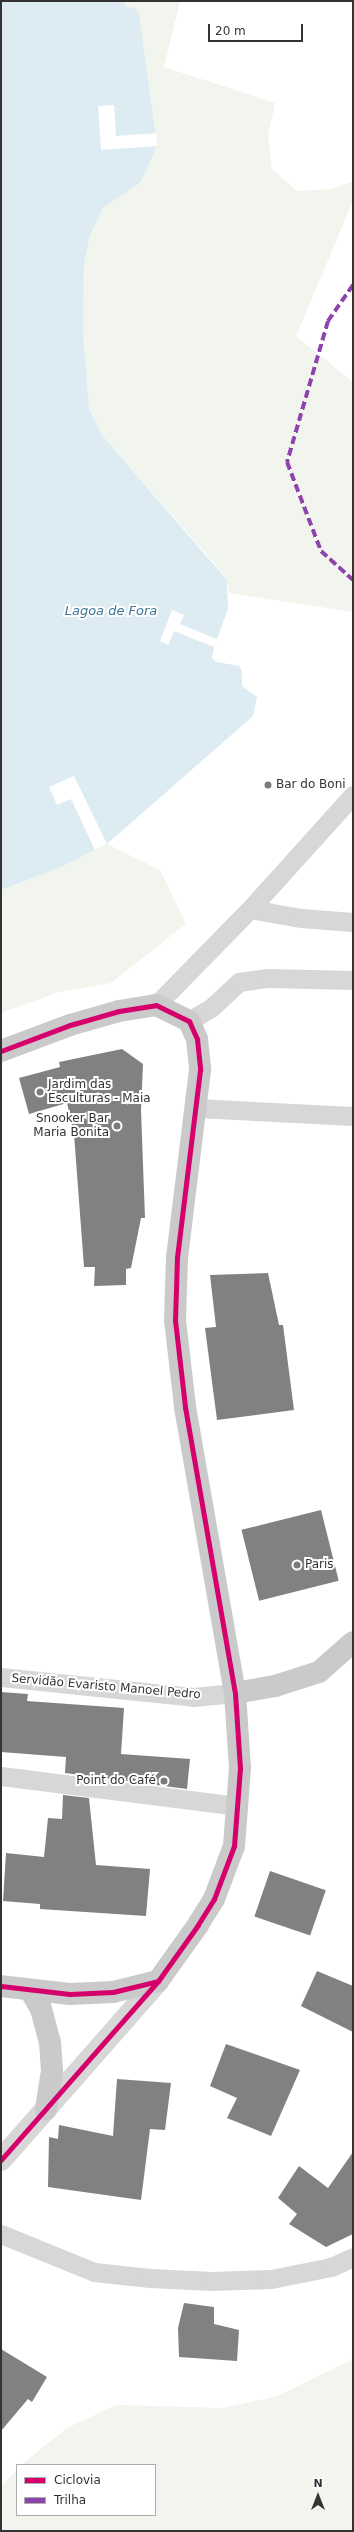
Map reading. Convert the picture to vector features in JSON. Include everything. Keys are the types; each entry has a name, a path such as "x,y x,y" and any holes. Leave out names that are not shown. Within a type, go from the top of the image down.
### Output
{"main road":[{"path":"1,1051 70,1025 119,1011 156,1005 189,1020 197,1039 200,1070 177,1257 176,1320 185,1407 235,1693 240,1768 234,1846 214,1899 198,1925 158,1981 113,1992 70,1994 1,1986"},
{"path":"235,1693 275,1686 319,1672 353,1642"},
{"path":"30,1990 41,2009 50,2042 52,2071 46,2110"}],"street":[{"path":"1,2160 158,1981"}],"lane":[{"path":"156,1005 250,910 353,795"},
{"path":"250,910 301,918 353,922"},
{"path":"189,1020 211,1008 239,982 268,978 353,980"},
{"path":"196,1108 353,1116"},
{"name":"Servidão Evaristo Manoel Pedro","path":"1,1677 193,1697 235,1693"},
{"path":"1,1776 237,1806"},
{"path":"1,2234 94,2272 150,2278 212,2281 271,2279 331,2267 353,2256"}],"shaded area":[{"path":"123,1 180,1 164,67 275,103 268,136 272,169 297,191 332,189 353,181 353,201 296,336 353,382 353,612 229,593 227,580 214,563 102,435 89,409 83,330 84,263 90,236 103,208 141,182 157,146 145,70"},
{"path":"107,844 160,870 186,924 111,983 59,992 1,1013 1,890 59,868"},
{"path":"353,2359 353,2531 1,2531 1,2486 16,2471 16,2516 156,2516 156,2464 22,2464 67,2428 116,2405 223,2408 278,2396"}],"water":[{"name":"Lagoa de Fora","path":"1,1 123,1 126,7 134,8 139,14 157,146 141,182 103,208 90,236 84,263 83,330 89,409 102,435 227,580 228,609 214,647 212,658 217,662 239,666 242,671 242,686 257,697 253,716 107,844 59,868 1,890"}],"pier":[{"path":"114,105 116,136 156,133 157,146 101,150 98,106"},
{"path":"172,610 184,615 180,624 217,639 214,647 174,631 168,645 160,641"},
{"path":"74,776 107,844 95,850 71,799 57,805 49,787"}],"building":[{"path":"122,1049 143,1064 141,1110 145,1218 141,1218 131,1268 126,1269 126,1285 94,1286 95,1267 84,1267 74,1134 67,1103 29,1114 19,1078 60,1067 59,1062"},
{"path":"268,1273 279,1325 283,1325 294,1410 217,1420 205,1328 216,1327 210,1275"},
{"path":"321,1510 339,1581 259,1601 241,1530"},
{"path":"1,1692 28,1694 27,1701 124,1708 121,1754 190,1759 187,1789 65,1773 66,1757 1,1752"},
{"path":"63,1795 89,1798 96,1865 150,1869 146,1916 40,1909 40,1904 3,1901 6,1853 44,1857 48,1818 62,1819"},
{"path":"270,1871 326,1890 310,1936 254,1916"},
{"path":"317,1971 353,1986 353,2032 301,2006"},
{"path":"226,2044 300,2070 271,2136 227,2118 237,2098 210,2086"},
{"path":"117,2079 171,2083 165,2130 150,2129 141,2200 48,2187 49,2137 58,2139 59,2125 113,2136"},
{"path":"353,2152 353,2234 326,2247 289,2224 297,2214 278,2198 299,2166 328,2188"},
{"path":"184,2303 214,2307 214,2324 239,2330 237,2361 179,2357 178,2328"},
{"path":"1,2349 47,2377 32,2402 28,2399 1,2431"}],"marked path":[{"path":"353,285 328,321 287,462 321,551 353,580"}],"cycle path":[{"path":"1,1051 70,1025 119,1011 156,1005 189,1021 197,1039 200,1070 177,1257 175,1320 185,1407 235,1693 240,1768 234,1846 214,1899 198,1925 158,1981 1,2160"},
{"path":"1,1986 70,1994 113,1992 158,1981"}],"place":[{"name":"Bar do Boni","path":"268,785"},
{"name":"Jardim das Esculturas - Maia","path":"40,1092"},
{"name":"Snooker Bar Maria Bonita","path":"117,1126"},
{"name":"Paris","path":"297,1565"},
{"name":"Point do Café","path":"164,1781"}]}
